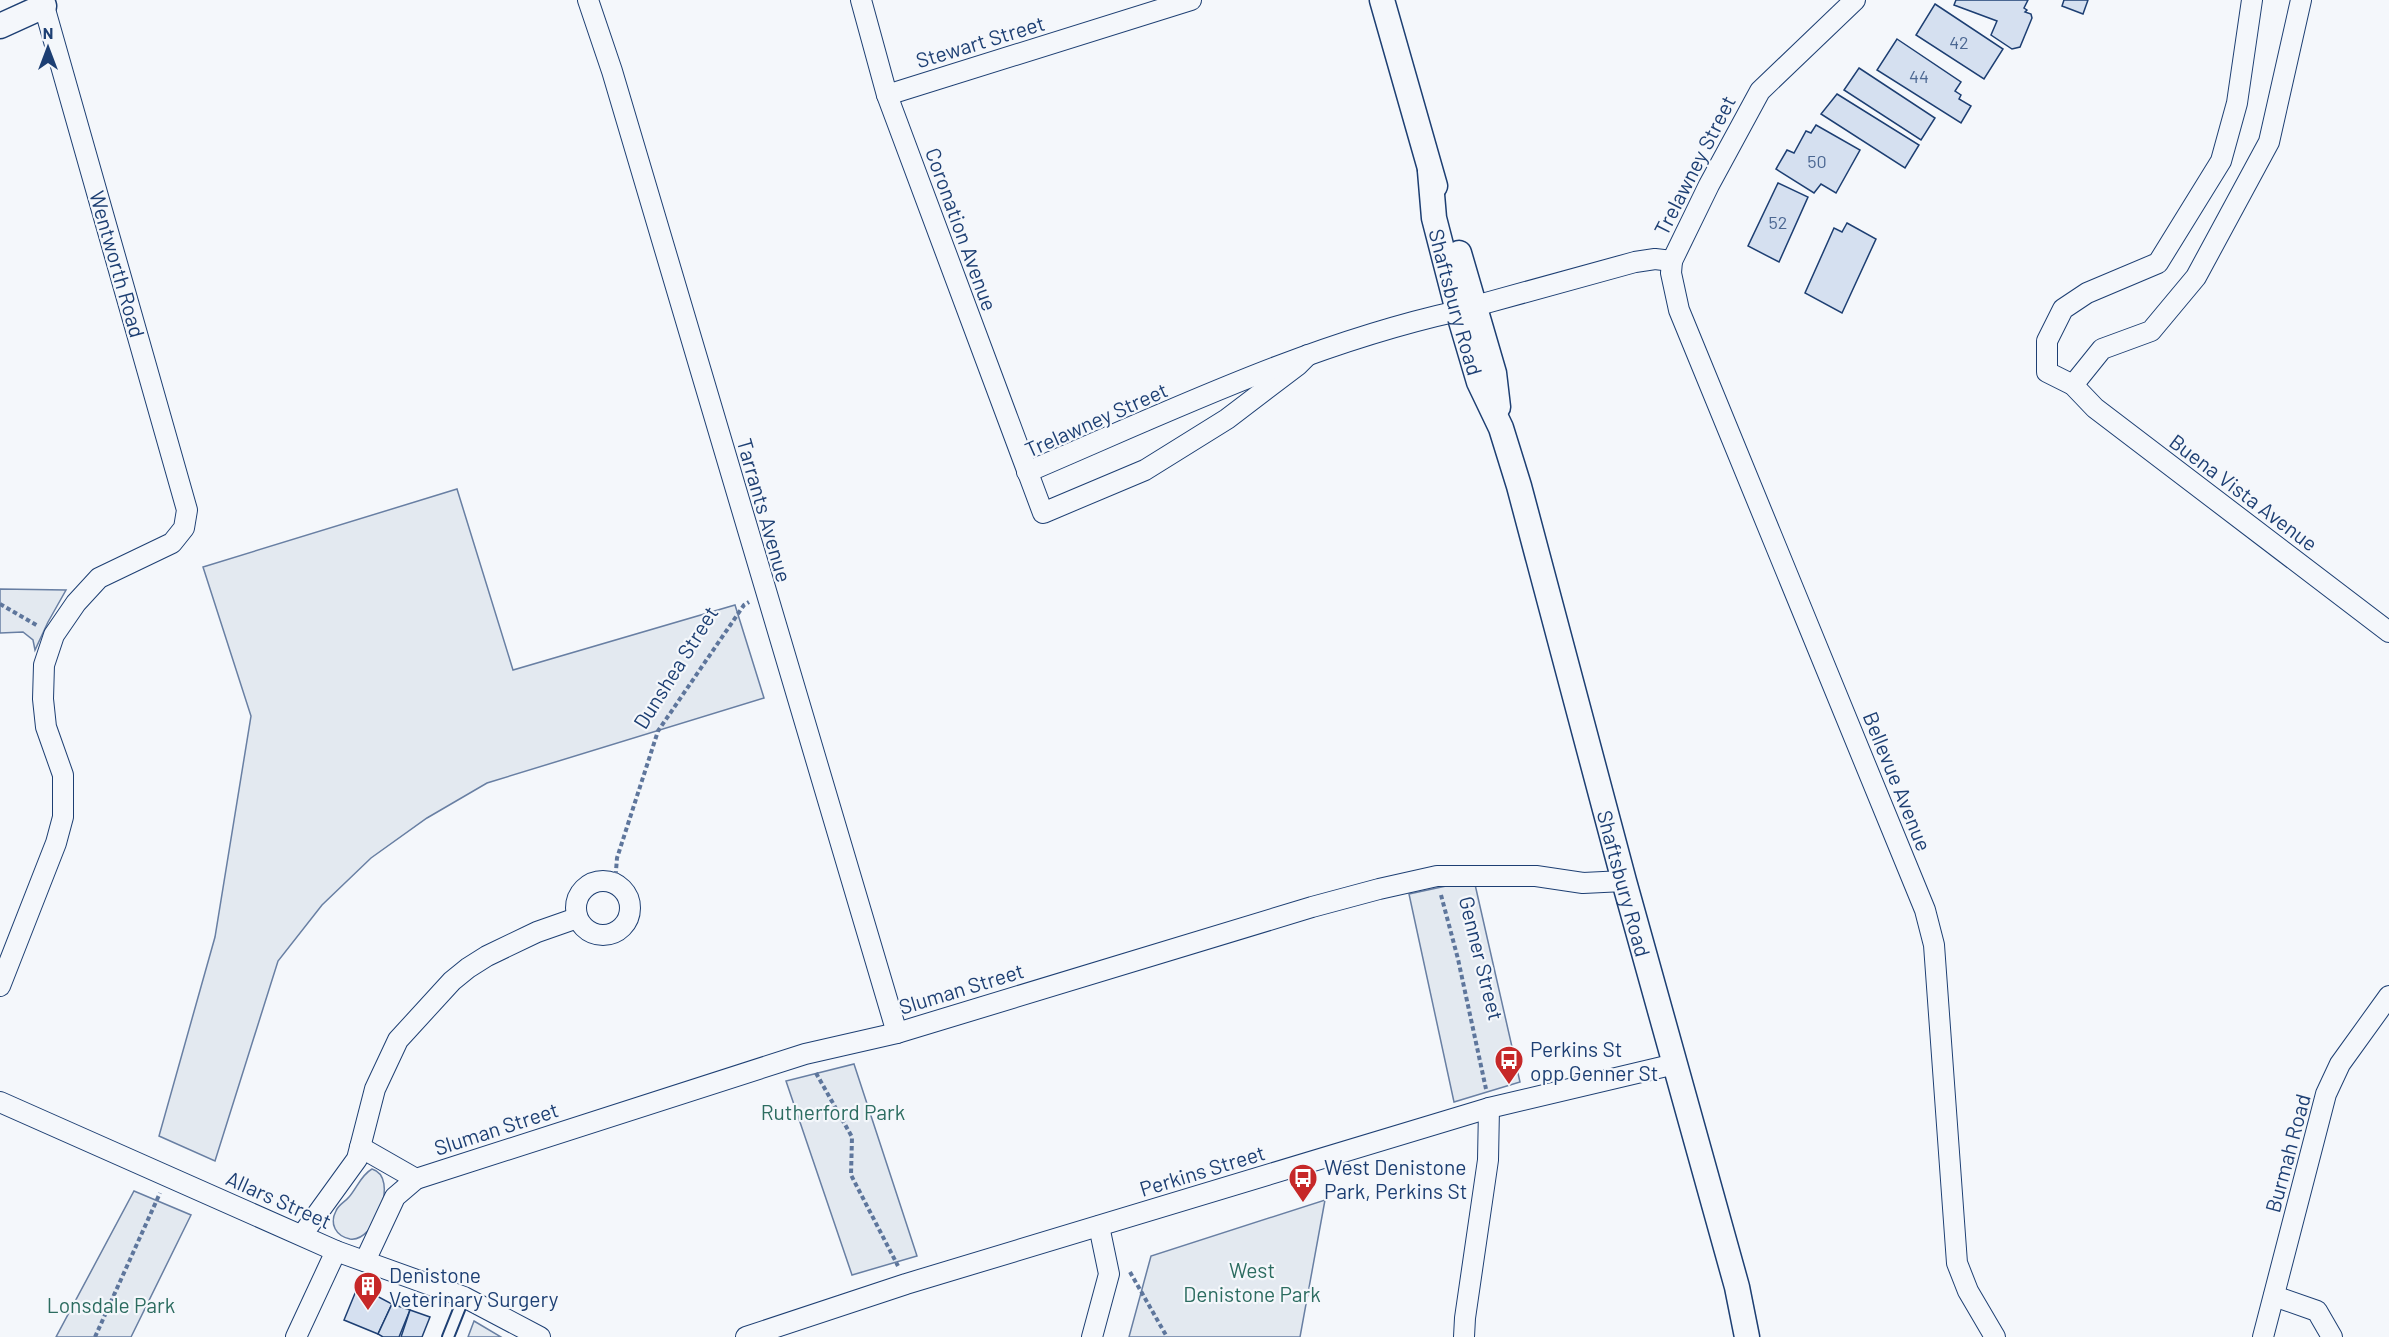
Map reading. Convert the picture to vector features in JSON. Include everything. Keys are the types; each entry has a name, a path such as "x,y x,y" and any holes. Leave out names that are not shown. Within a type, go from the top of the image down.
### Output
{"street":[{"name":"Tarrants Avenue","path":"588,0 612,71 765,595 897,1033"},
{"name":"Coronation Avenue","path":"861,0 887,95 1027,472"},
{"name":"Stewart Street","path":"887,95 1191,0"},
{"name":"Shaftsbury Road","path":"1383,0 1430,171 1447,214 1479,382 1501,428 1519,486 1624,881 1737,1287 1747,1337"},
{"name":"Trelawney Street","path":"1308,355 1298,366 1227,419 1145,470 1043,513 1027,472 1278,366 1308,355 1403,323 1635,262 1655,259 1672,261 1714,175 1760,91 1855,0"},
{"name":"Buena Vista Avenue","path":"2252,0 2237,104 2221,161 2158,263 2087,293 2063,309 2047,341 2047,372 2073,385 2095,408 2389,632"},
{"path":"2073,385 2102,349 2151,331 2196,277 2269,142 2301,0"},
{"path":"0,26 43,3"},
{"name":"Wentworth Road","path":"43,3 187,510 184,528 172,543 99,578 81,596 54,635"},
{"name":"Bellevue Avenue","path":"1672,261 1671,273 1679,310 1925,910 1934,945 1957,1263 1968,1291 1995,1337"},
{"path":"0,986 56,843 63,817 63,775 46,727 43,699 44,665 54,635"},
{"name":"Sluman Street","path":"365,1261 395,1197 416,1179 805,1054 897,1033 1312,907 1437,876 1536,876 1583,883 1624,881"},
{"path":"602,880 615,883 626,892 630,904 630,915 625,926 615,933 604,936 593,934 583,928 577,918 575,905 580,892 589,884 602,880"},
{"path":"302,1235 357,1159 375,1089 398,1040 452,981 487,956 537,932 577,918"},
{"name":"Burmah Road","path":"2263,1337 2326,1095 2340,1064 2389,996"},
{"name":"Perkins Street","path":"746,1337 906,1284 1489,1108 1675,1064"},
{"name":"Allars Street","path":"0,1102 336,1251 464,1297 540,1337"},
{"path":"1464,1337 1488,1160 1489,1108"},
{"path":"360,1147 416,1179"},
{"path":"1092,1337 1109,1274 1099,1226"},
{"path":"296,1337 336,1251"},
{"path":"2274,1296 2317,1311 2332,1337"}],"lane":[{"path":"448,1337 464,1297"}],"path":[{"name":"Dunshea Street","path":"615,883 617,858 658,730 744,605 765,595"},
{"path":"0,604 54,635"},
{"name":"Genner Street","path":"1437,876 1458,959 1489,1108"},
{"path":"805,1054 852,1137 851,1175 906,1284"},
{"path":"95,1337 168,1176"},
{"path":"1124,1263 1167,1337"}],"green space":[{"path":"457,489 513,670 735,605 764,698 487,783 427,818 371,858 322,905 278,961 215,1161 159,1136 215,937 251,716 203,567"},
{"path":"0,589 66,590 35,650 33,640 23,632 0,633"},
{"path":"1474,880 1520,1082 1454,1102 1409,894"},
{"name":"Rutherford Park","path":"854,1064 917,1256 852,1275 786,1081"},
{"path":"372,1169 380,1174 384,1184 381,1208 368,1231 359,1237 350,1239 335,1229 334,1216 338,1207"},
{"name":"Lonsdale Park","path":"134,1191 191,1215 131,1337 56,1337"},
{"name":"West Denistone Park","path":"1325,1200 1300,1337 1129,1337 1151,1256"},
{"path":"474,1321 501,1337 468,1337"}],"building":[{"path":"1956,0 2028,0 2024,8 2032,18 2020,47 2012,49 1991,35 1997,21 1954,5"},
{"path":"2064,0 2088,0 2083,14 2062,6"},
{"path":"1935,4 2003,49 1984,79 1916,35"},
{"path":"1897,39 1961,82 1955,91 1961,95 1959,99 1971,106 1961,123 1877,70"},
{"path":"1859,68 1935,118 1921,140 1844,90"},
{"path":"1837,94 1919,145 1905,168 1821,114"},
{"path":"1816,125 1860,150 1836,193 1821,184 1814,193 1776,169 1787,150 1794,153 1806,131 1811,133"},
{"path":"1778,183 1808,197 1779,262 1748,246"},
{"path":"1847,223 1876,239 1842,313 1805,293 1834,228 1842,232"},
{"name":"Denistone Veterinary Surgery","path":"358,1286 392,1304 378,1334 344,1320"},
{"path":"392,1304 410,1310 399,1337 383,1337 378,1334"},
{"path":"410,1310 430,1317 422,1337 401,1337"}],"place":[{"name":"Perkins St opp Genner St","path":"1509,1086"},
{"name":"West Denistone Park, Perkins St","path":"1303,1204"},
{"name":"Denistone Veterinary Surgery","path":"368,1312"}]}
